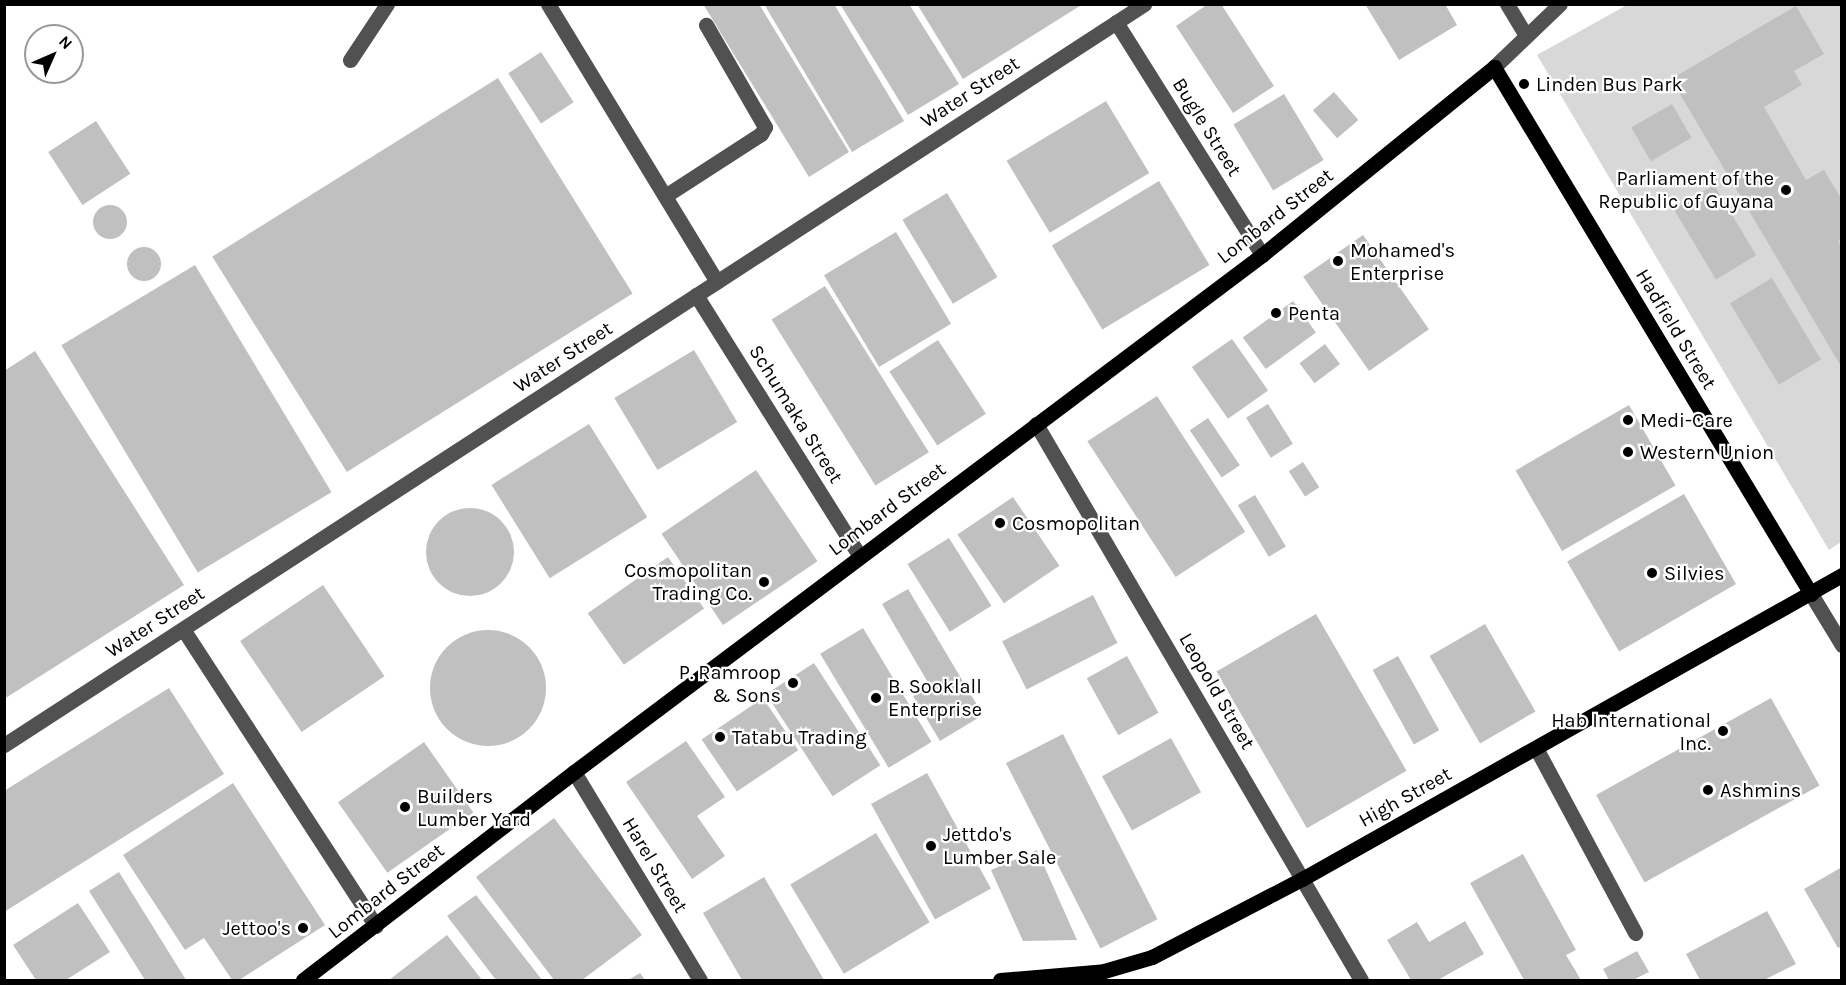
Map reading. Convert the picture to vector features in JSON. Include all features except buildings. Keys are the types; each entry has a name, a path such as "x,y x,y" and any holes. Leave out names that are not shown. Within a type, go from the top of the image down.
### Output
{"main road":[{"name":"Lombard Street","path":"303,981 574,772 1262,255 1494,66"},
{"name":"Hadfield Street","path":"1494,66 1811,594"},
{"name":"High Street","path":"1000,981 1041,980 1104,971 1152,957 1302,879 1842,575"}],"street":[{"path":"350,60 387,4"},
{"path":"548,4 717,282"},
{"name":"Water Street","path":"4,745 1144,4"},
{"path":"1507,4 1525,34"},
{"path":"1494,66 1525,34 1560,4"},
{"name":"Bugle Street","path":"1116,22 1262,255"},
{"path":"664,196 761,134 765,127 706,25"},
{"name":"Schumaka Street","path":"696,295 860,556"},
{"name":"Leopold Street","path":"1036,424 1361,981"},
{"name":"Hadfield Street","path":"1811,594 1842,645"},
{"path":"183,629 376,926"},
{"path":"1536,748 1635,933"},
{"name":"Harel Street","path":"574,772 700,981"}],"shaded area":[{"path":"1627,5 1841,5 1841,542 1829,550 1537,55"}],"place":[{"name":"Linden Bus Park","path":"1524,84"},
{"name":"Parliament of the Republic of Guyana","path":"1786,190"},
{"name":"Mohamed's Enterprise","path":"1338,261"},
{"name":"Penta","path":"1276,313"},
{"name":"Medi-Care","path":"1628,420"},
{"name":"Western Union","path":"1628,452"},
{"name":"Cosmopolitan","path":"1000,523"},
{"name":"Silvies","path":"1652,573"},
{"name":"Cosmopolitan Trading Co.","path":"764,582"},
{"name":"P. Ramroop & Sons","path":"793,683"},
{"name":"B. Sooklall Enterprise","path":"876,698"},
{"name":"Hab International Inc.","path":"1723,731"},
{"name":"Tatabu Trading","path":"720,737"},
{"name":"Ashmins","path":"1708,790"},
{"name":"Builders Lumber Yard","path":"405,807"},
{"name":"Jettdo's Lumber Sale","path":"931,846"},
{"name":"Jettoo's","path":"303,928"}]}
